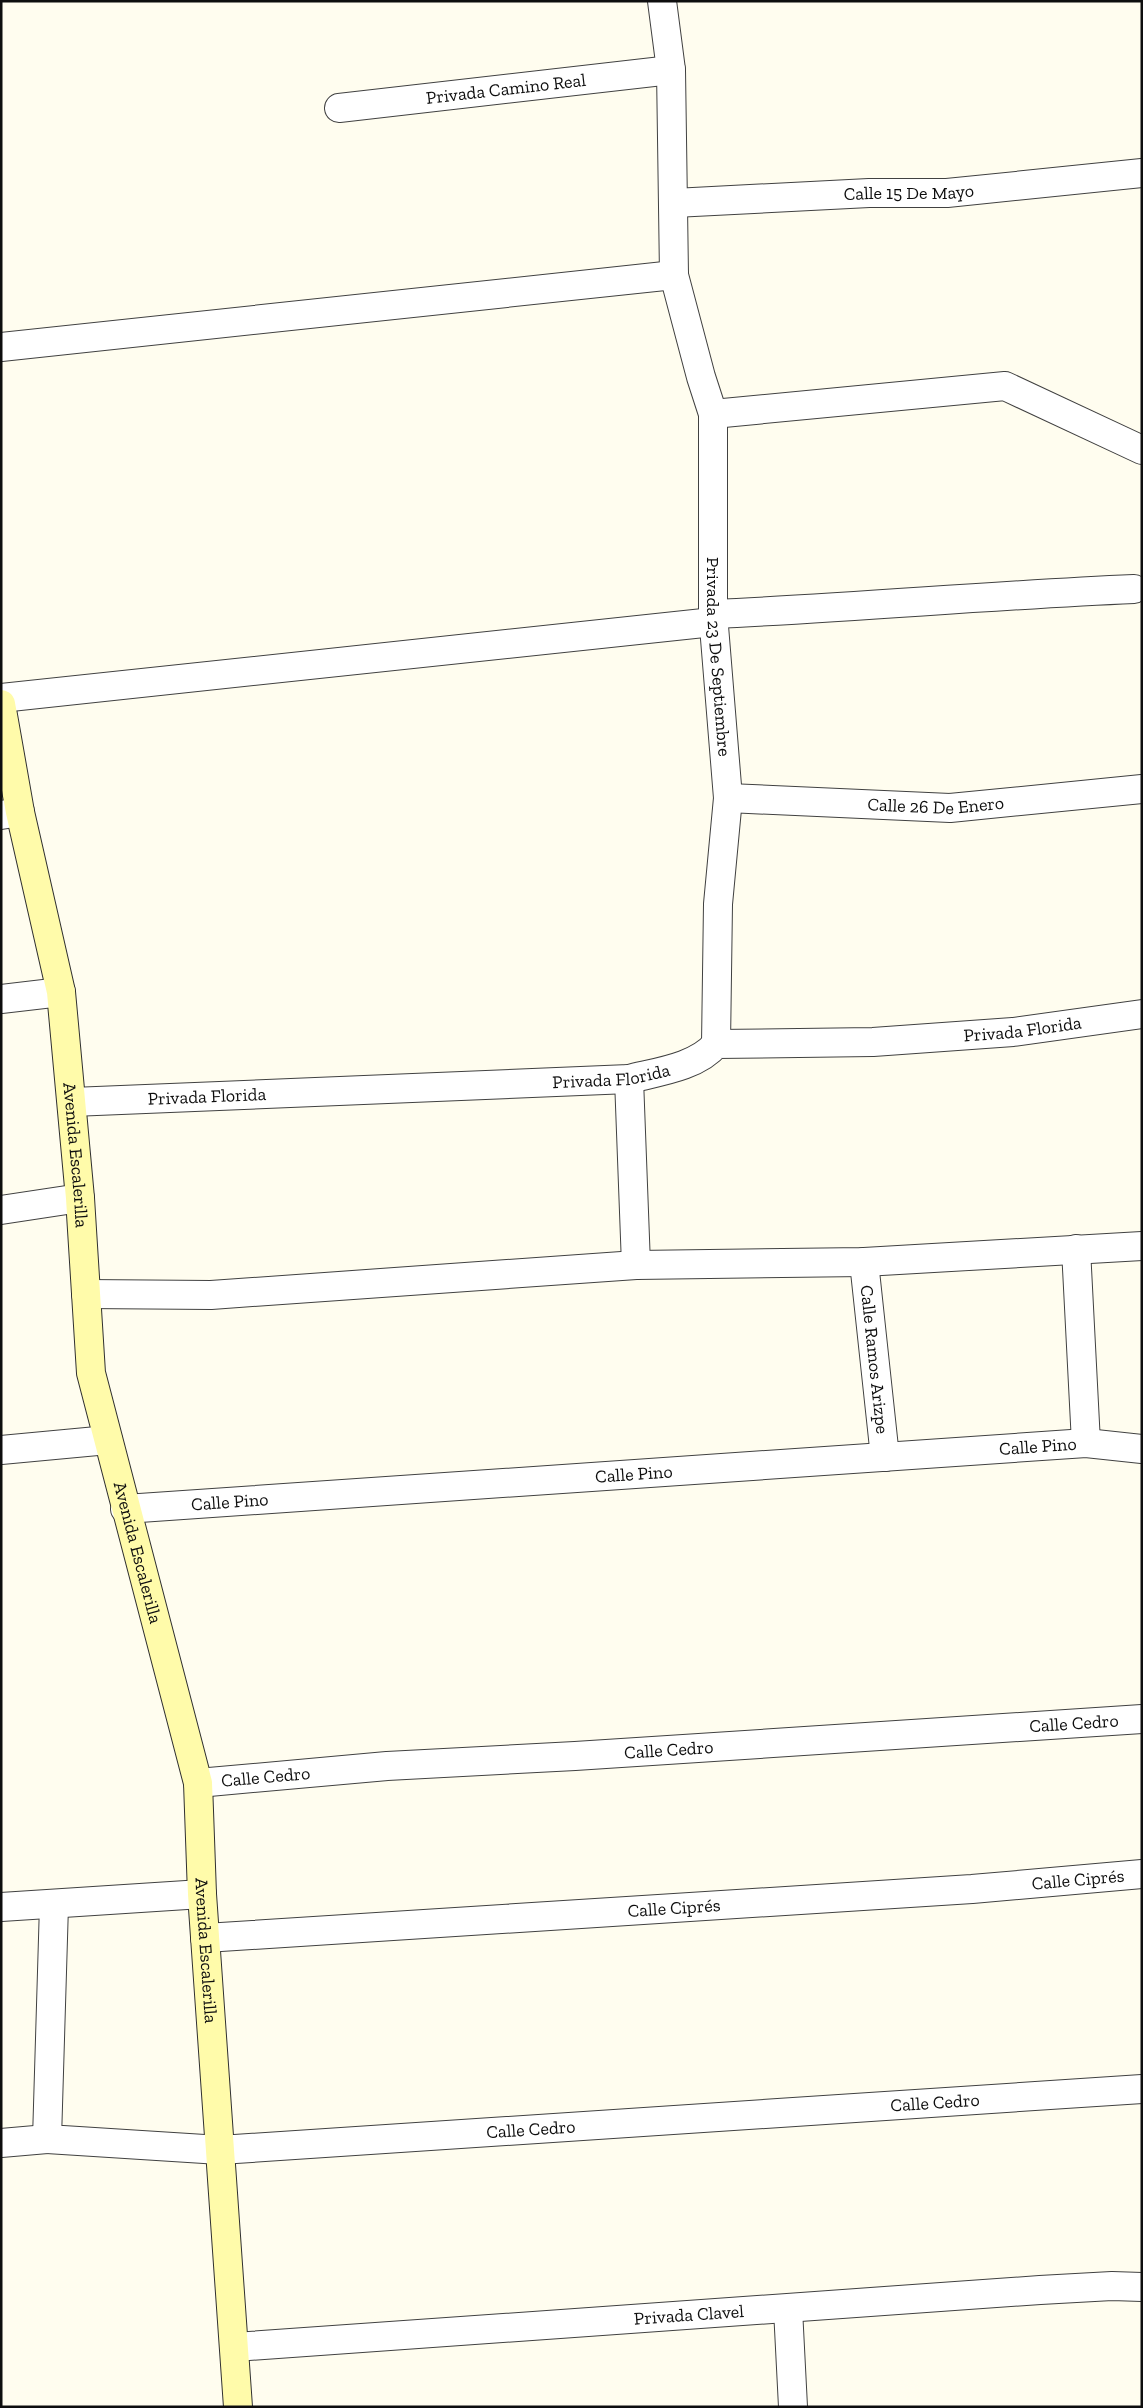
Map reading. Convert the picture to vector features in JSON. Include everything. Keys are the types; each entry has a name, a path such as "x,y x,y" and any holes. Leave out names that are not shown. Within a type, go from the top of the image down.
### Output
{"main road":[{"name":"Avenida Escalerilla","path":"1,704 11,813 61,992 80,1198 90,1373 198,1783 202,1894 238,2407"}],"street":[{"name":"Privada 23 De Septiembre","path":"662,1 671,70 674,276 713,414 713,618 728,798 718,904 716,1044"},
{"name":"Privada Camino Real","path":"339,108 671,70"},
{"name":"Calle 15 De Mayo","path":"674,203 869,193 947,194 1142,173"},
{"path":"1,347 674,276"},
{"path":"713,414 1005,386 1142,450"},
{"path":"1,698 713,618 1038,593 1134,589"},
{"name":"Calle 26 De Enero","path":"728,798 950,808 1142,789"},
{"path":"1,999 61,992"},
{"name":"Privada Florida","path":"72,1102 629,1079 672,1068 707,1054 716,1044 873,1042 1004,1033 1142,1014"},
{"path":"629,1079 636,1265"},
{"path":"1,1210 80,1198"},
{"path":"86,1294 211,1295 636,1265 864,1262 1142,1246"},
{"path":"1076,1249 1086,1443"},
{"name":"Calle Ramos Arizpe","path":"864,1262 885,1457"},
{"path":"1,1450 108,1440"},
{"name":"Calle Pino","path":"125,1510 1086,1443 1142,1449"},
{"name":"Calle Cedro","path":"198,1783 387,1766 575,1756 1142,1719"},
{"name":"Calle Ciprés","path":"205,1938 972,1889 1142,1874"},
{"path":"1,1908 202,1894"},
{"path":"47,2139 54,1905"},
{"name":"Calle Cedro","path":"1,2143 47,2139 220,2150 1142,2089"},
{"name":"Privada Clavel","path":"235,2347 1040,2290 1112,2286 1142,2287"},
{"path":"788,2309 792,2407"}]}
